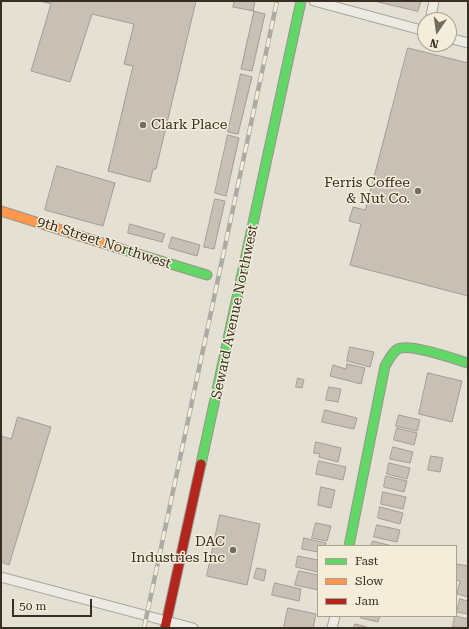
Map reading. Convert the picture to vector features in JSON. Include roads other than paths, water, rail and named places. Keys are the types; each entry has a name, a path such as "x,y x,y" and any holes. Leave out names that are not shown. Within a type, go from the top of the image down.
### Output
{"street":[{"name":"Seward Avenue Northwest","path":"166,625 246,260 300,1"},
{"path":"314,1 417,29"},
{"path":"432,12 434,1"},
{"path":"457,40 468,43"},
{"name":"9th Street Northwest","path":"1,211 207,276"},
{"path":"349,545 385,366 393,353 399,348 411,348 468,363"},
{"path":"1,577 166,625 193,628"},
{"path":"332,628 335,617"}],"railway":[{"path":"144,628 277,1"}],"place":[{"name":"Clark Place","path":"143,125"},
{"name":"Ferris Coffee & Nut Co.","path":"418,191"},
{"name":"DAC Industries Inc","path":"233,550"}]}
